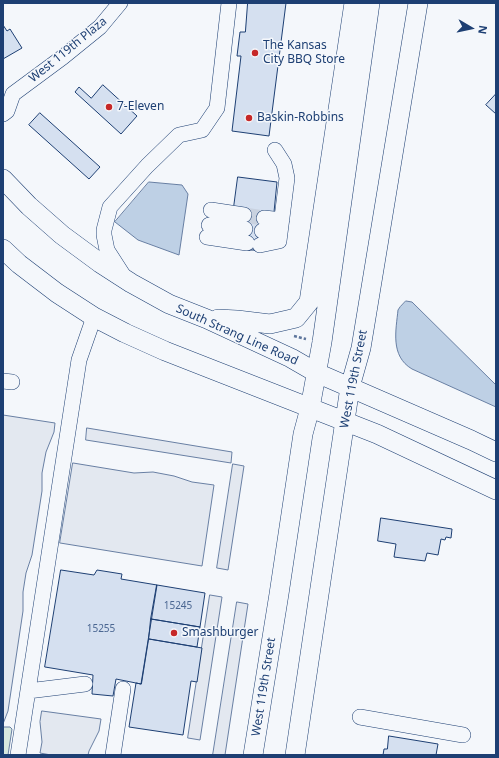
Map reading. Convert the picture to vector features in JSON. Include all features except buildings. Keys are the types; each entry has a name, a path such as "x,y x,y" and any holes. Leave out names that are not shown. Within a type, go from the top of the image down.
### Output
{"main road":[{"path":"207,319 237,320 270,324 296,318 308,302 354,3"},
{"name":"West 119th Street","path":"252,755 303,434 310,408 322,342 370,3"},
{"name":"West 119th Street","path":"295,755 350,387 361,348 418,3"},
{"name":"South Strang Line Road","path":"3,179 28,206 62,235 126,280 169,304 207,319 291,358 317,373 496,452"},
{"path":"3,249 19,264 56,293 94,317 124,333 165,351 377,434 496,490"}],"street":[{"name":"West 119th Plaza","path":"3,114 7,111 8,94 62,57 100,27 120,3"},
{"path":"126,280 107,250 104,230 110,207 179,135 202,130 217,108 229,3"},
{"path":"275,150 284,164 287,178 281,227 279,241 254,230 209,224 254,230 281,227"},
{"path":"18,755 79,360 94,317"},
{"path":"28,691 85,684"},
{"path":"112,755 123,689"},
{"path":"360,717 463,735"}],"path":[{"path":"294,342 295,331"},
{"path":"294,336 306,339"}],"shaded area":[{"path":"3,415 55,423 54,432 46,452 42,473 42,491 32,555 26,573 23,592 23,611 8,711 3,724"},
{"path":"87,428 232,452 231,463 86,440"},
{"path":"73,463 134,473 153,472 174,476 192,482 214,485 202,566 60,543"},
{"path":"233,464 244,466 228,570 217,568"},
{"path":"210,595 222,597 200,740 188,738"},
{"path":"237,602 248,604 225,755 213,755"},
{"path":"42,711 101,719 99,731 88,755 51,755 40,753 42,742 40,722"},
{"path":"3,727 10,727 12,729 8,755 3,755"}],"water":[{"path":"149,182 182,185 188,194 179,255 138,240 115,222"},
{"path":"406,301 412,302 496,385 496,407 412,369 405,364 397,350 396,334 398,310"}],"tunnel":[{"path":"244,215 264,218"}],"place":[{"name":"The Kansas City BBQ Store","path":"255,53"},
{"name":"7-Eleven","path":"109,107"},
{"name":"Baskin-Robbins","path":"249,118"},
{"name":"Smashburger","path":"174,633"}]}
